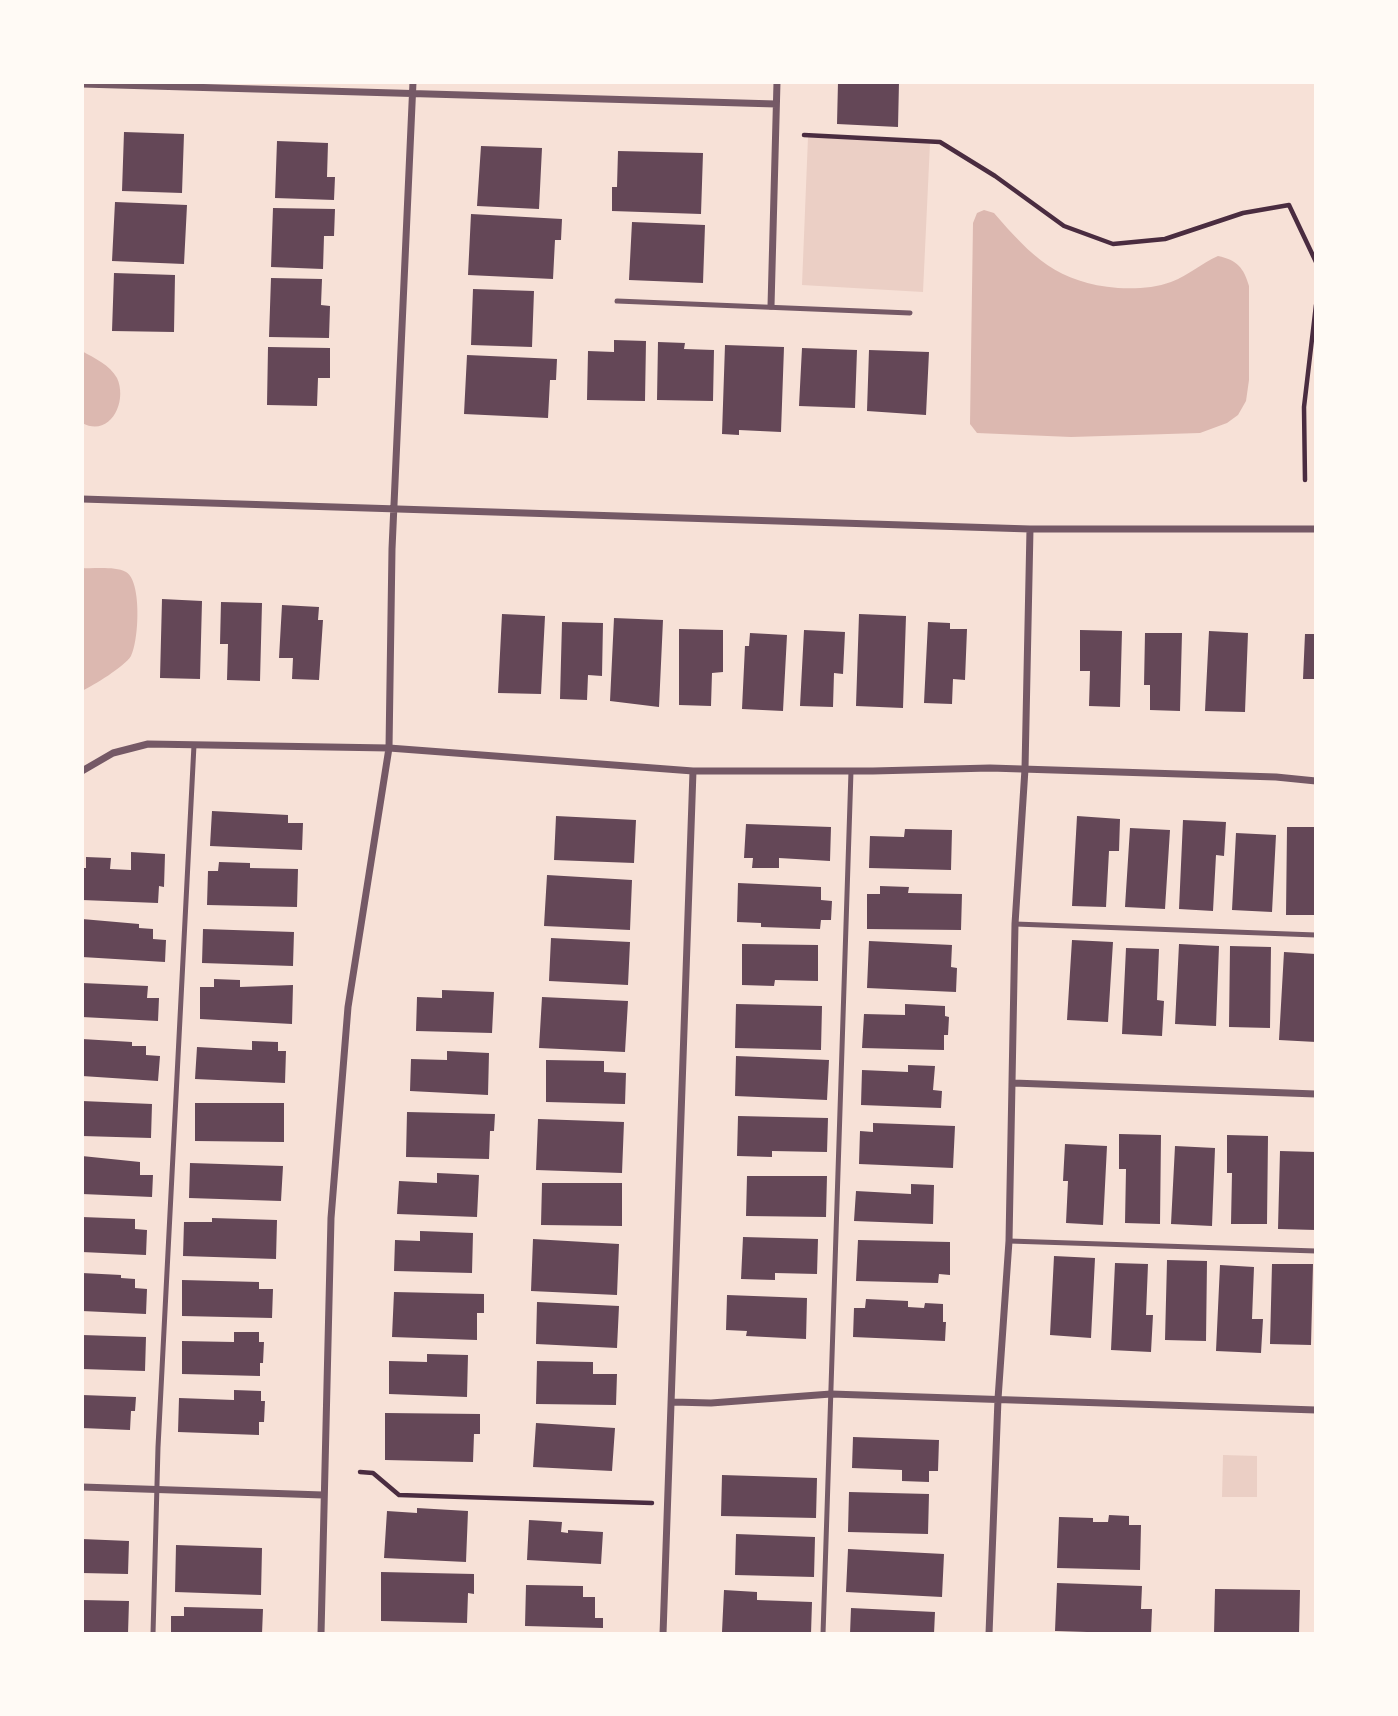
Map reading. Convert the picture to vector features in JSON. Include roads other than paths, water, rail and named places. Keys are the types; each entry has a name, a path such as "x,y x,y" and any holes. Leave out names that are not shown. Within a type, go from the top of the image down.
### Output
{"street":[{"path":"321,1634 331,1218 348,1007 389,748 393,509 413,82"},
{"path":"771,306 777,82"},
{"path":"82,85 776,104"},
{"path":"82,499 1030,529 1316,529"},
{"path":"989,1634 998,1399 1009,1241 1015,924 1024,769 1030,529"},
{"path":"82,771 97,761 138,746 194,745 389,748 693,771 1024,769 1276,777 1316,781"},
{"path":"663,1634 693,771"},
{"path":"1013,1083 1316,1094"},
{"path":"673,1402 711,1403 831,1394 1316,1410"},
{"path":"82,1487 323,1494"}],"lane":[{"path":"617,301 910,313"},
{"path":"153,1634 157,1489 194,745"},
{"path":"823,1634 850,771"},
{"path":"1015,924 1316,935"},
{"path":"1009,1241 1316,1251"}]}
